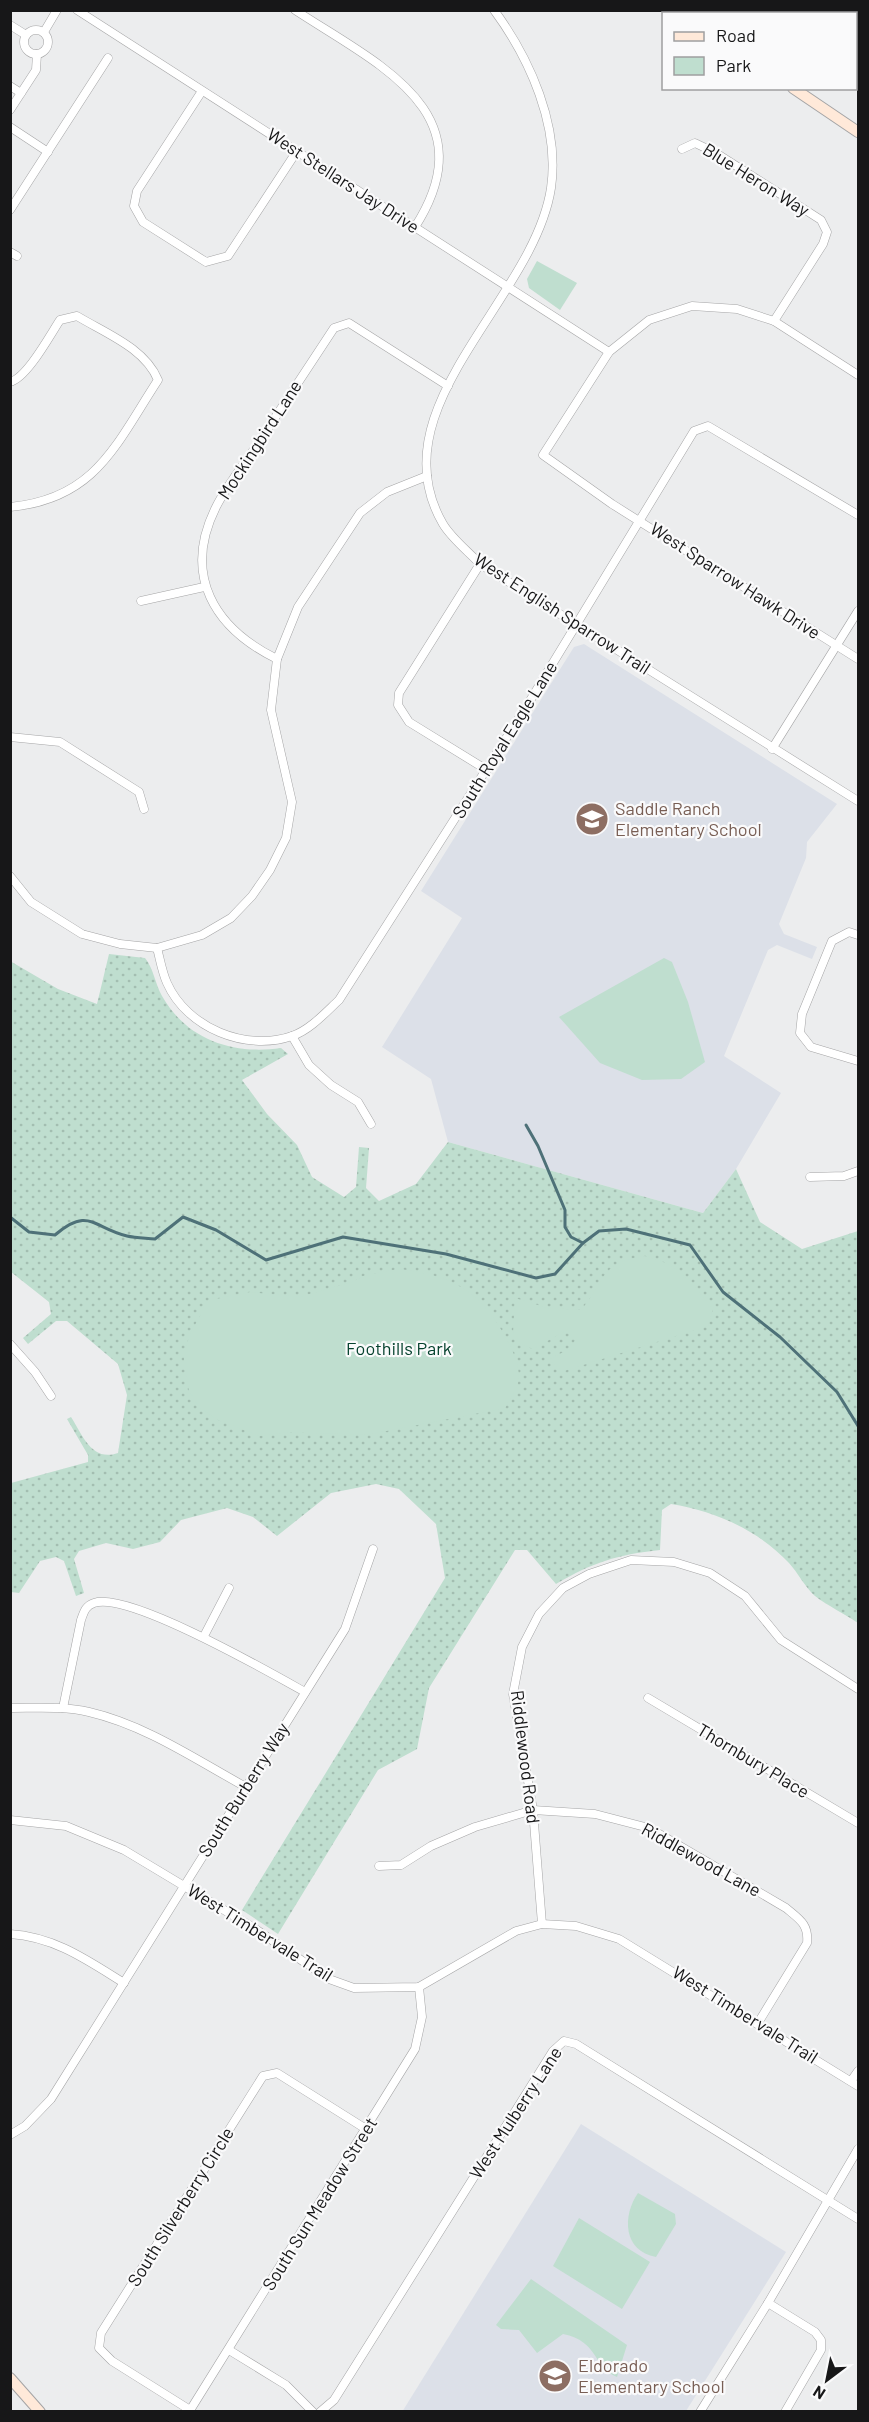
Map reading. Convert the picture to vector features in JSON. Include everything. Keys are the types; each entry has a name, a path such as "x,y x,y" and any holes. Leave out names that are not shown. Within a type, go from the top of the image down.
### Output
{"main road":[{"path":"796,90 858,132"},
{"path":"10,2378 40,2412"}],"street":[{"path":"44,32 57,10"},
{"name":"West Stellars Jay Drive","path":"77,10 609,352"},
{"path":"295,10 396,76 420,100 434,124 439,158 435,191 415,227"},
{"name":"West English Sparrow Trail","path":"494,10 515,39 531,71 545,117 552,158 551,189 539,228 509,288 448,386 427,438 427,476 433,500 444,526 480,564 858,801"},
{"path":"10,25 26,35"},
{"path":"33,30 44,32 49,44 43,52 38,54 27,50 24,44 26,35 33,30"},
{"path":"10,110 36,70 38,54"},
{"path":"10,210 108,58"},
{"path":"10,86 21,93"},
{"path":"202,91 137,191 134,206 143,222 206,262 228,256 297,151"},
{"path":"10,127 48,152"},
{"name":"Blue Heron Way","path":"682,149 695,143 716,153 821,220 827,232 823,244 774,321"},
{"path":"609,352 650,320 692,306 737,309 774,321 858,375"},
{"path":"10,382 18,380 60,320 77,316 136,352 152,366 158,380 100,468 52,500 10,507"},
{"name":"Mockingbird Lane","path":"277,659 232,630 219,614 204,587 202,553 216,507 334,328 349,323 448,386"},
{"name":"West Sparrow Hawk Drive","path":"609,352 543,456 612,504 641,520 858,659"},
{"name":"South Royal Eagle Lane","path":"157,948 167,984 187,1011 205,1025 225,1035 251,1041 292,1036 317,1020 339,1000 487,770 694,431 708,426 858,515"},
{"path":"10,876 31,902 82,934 120,944 157,948 202,935 231,918 252,896 270,870 286,838 292,802 271,710 277,659 298,607 360,513 387,492 427,476"},
{"path":"480,564 399,693 398,705 409,722 487,770"},
{"path":"141,601 204,587"},
{"path":"772,749 858,611"},
{"path":"10,737 60,742 139,792 144,809"},
{"path":"858,935 849,932 832,941 802,1014 800,1033 811,1047 858,1062"},
{"path":"292,1036 309,1065 331,1085 358,1102 371,1124"},
{"path":"810,1177 844,1176 858,1171"},
{"path":"10,1344 35,1372 51,1396"},
{"name":"South Burberry Way","path":"10,2135 26,2126 51,2099 185,1886 244,1786 345,1629 373,1549"},
{"name":"Riddlewood Road","path":"542,1924 533,1810 513,1694 522,1647 539,1614 563,1588 589,1574 631,1560 674,1562 710,1573 744,1596 781,1640 858,1689"},
{"path":"204,1636 229,1588"},
{"path":"63,1708 81,1620 86,1607 96,1602 123,1606 204,1636 305,1692"},
{"name":"Thornbury Place","path":"648,1698 858,1823"},
{"path":"10,1708 63,1708 90,1712 151,1735 244,1786"},
{"name":"Riddlewood Lane","path":"379,1866 401,1865 431,1846 475,1827 533,1810 595,1814 650,1828 786,1908 804,1923 808,1931 807,1943 758,2023"},
{"name":"West Timbervale Trail","path":"10,1820 66,1826 124,1850 329,1978 354,1988 419,1987 516,1931 542,1924 576,1926 619,1939 855,2084"},
{"path":"10,1934 32,1935 62,1945 124,1983"},
{"name":"South Sun Meadow Street","path":"190,2411 415,2049 422,2017 419,1987"},
{"name":"West Mulberry Lane","path":"320,2412 334,2400 553,2050 564,2042 576,2044 826,2202 858,2219"},
{"path":"855,2084 858,2071"},
{"name":"South Silverberry Circle","path":"190,2411 112,2361 99,2348 101,2333 263,2076 277,2073 366,2130"},
{"path":"700,2412 768,2303 858,2149"},
{"path":"768,2303 814,2332 821,2340 821,2350 785,2412"},
{"path":"229,2350 285,2385 313,2412"}],"shaded area":[{"path":"584,644 837,804 807,842 806,858 779,924 784,934 817,947 812,959 777,945 768,950 724,1056 781,1093 736,1169 703,1213 448,1142 431,1079 382,1047 462,918 421,891 574,647"},
{"path":"581,2124 786,2252 686,2411 402,2412"}],"green space":[{"path":"537,261 577,283 560,310 529,288 527,279"},
{"path":"109,954 145,958 162,996 172,1011 198,1034 229,1046 263,1050 281,1048 288,1054 242,1080 267,1114 297,1145 312,1177 344,1197 356,1187 359,1147 369,1148 366,1188 379,1201 416,1184 448,1142 703,1213 736,1169 760,1222 802,1249 858,1231 858,1623 815,1596 789,1563 764,1541 735,1524 687,1507 671,1504 662,1510 660,1550 631,1554 606,1561 582,1570 556,1584 527,1550 515,1550 429,1688 417,1749 378,1770 278,1934 242,1910 445,1578 436,1524 399,1489 376,1484 331,1493 277,1536 253,1517 227,1508 181,1520 160,1542 133,1549 106,1543 79,1551 74,1559 84,1593 76,1596 64,1561 56,1557 40,1561 19,1593 11,1592 11,1483 88,1462 88,1455 67,1419 71,1417 84,1439 95,1451 109,1455 118,1453 127,1395 118,1364 67,1321 56,1321 28,1344 23,1338 51,1314 49,1302 11,1272 10,961 58,989 97,1004"},
{"path":"664,958 672,962 688,1002 705,1062 681,1079 642,1080 600,1063 559,1017"},
{"path":"645,1256 676,1269 691,1283 713,1309 708,1326 564,1371 548,1360 569,1349 577,1338 569,1329 533,1349 523,1345 513,1333 515,1298 548,1308 581,1310 611,1268 630,1259"},
{"name":"Foothills Park","path":"398,1269 435,1276 451,1282 478,1299 489,1312 511,1348 518,1368 517,1386 505,1408 366,1435 290,1432 259,1436 218,1420 199,1407 189,1391 184,1353 190,1334 201,1314 216,1299 250,1292 299,1297 352,1282 363,1276"},
{"path":"638,2193 675,2214 676,2224 656,2257 637,2248 629,2231 629,2212"},
{"path":"579,2218 650,2262 622,2309 553,2266"},
{"path":"531,2279 627,2345 617,2377 609,2373 590,2348 575,2337 563,2334 537,2353 519,2330 501,2329 496,2325"}],"waterway":[{"path":"526,1125 538,1146 565,1210 565,1227 571,1237 583,1243"},
{"path":"10,1217 29,1232 55,1235 66,1226 84,1220 127,1236 155,1239 183,1217 216,1230 266,1260 343,1237 446,1254 536,1278 555,1274 583,1243 599,1231 626,1229 690,1245 723,1292 780,1337 837,1392 858,1426"}],"place":[{"name":"Saddle Ranch Elementary School","path":"592,819"},
{"name":"Eldorado Elementary School","path":"555,2376"}]}
